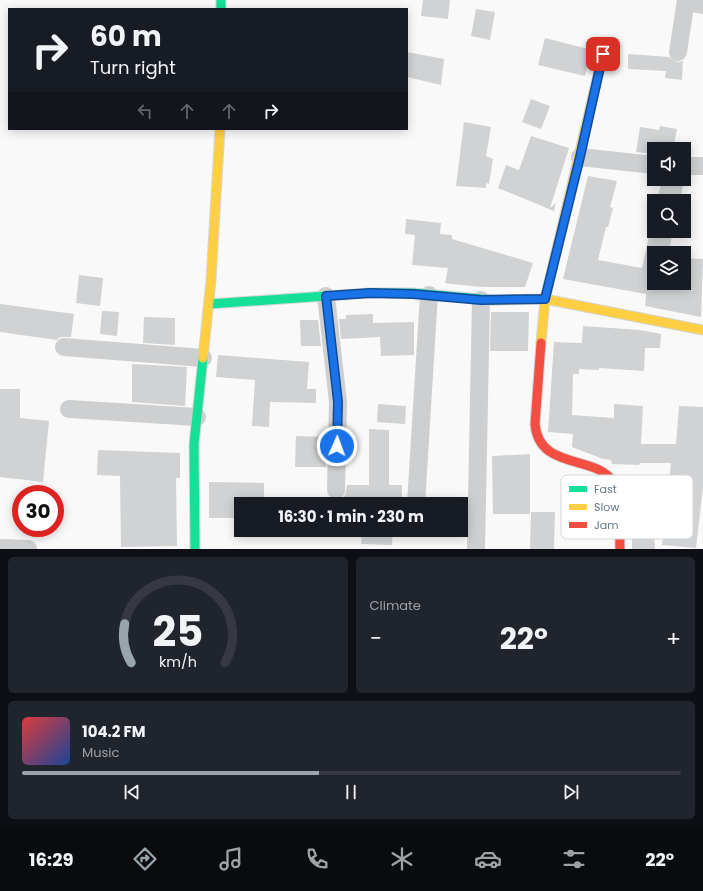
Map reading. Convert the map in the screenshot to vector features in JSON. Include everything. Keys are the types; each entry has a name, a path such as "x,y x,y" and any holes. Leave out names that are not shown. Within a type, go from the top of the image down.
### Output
{"street":[{"path":"678,52 692,2"},
{"path":"603,54 580,157 545,299 535,424 536,436 544,448 554,454 607,475"},
{"path":"195,549 194,444 209,304 220,130"},
{"path":"580,157 647,164"},
{"path":"691,166 703,166"},
{"path":"209,304 370,293 429,295 481,300 545,299 703,330"},
{"path":"416,497 429,295"},
{"path":"326,296 338,402 336,490"},
{"path":"476,549 481,300"},
{"path":"64,347 203,358"},
{"path":"69,409 197,417"},
{"path":"620,539 620,549"},
{"path":"0,548 28,549"}],"building":[{"path":"423,0 450,0 448,19 421,16"},
{"path":"476,9 495,12 490,40 471,36"},
{"path":"545,38 592,50 585,76 538,65"},
{"path":"408,52 444,59 441,85 408,77"},
{"path":"628,54 669,57 677,62 683,61 682,80 665,78 666,71 628,69"},
{"path":"531,99 550,106 541,129 522,122"},
{"path":"464,122 491,127 486,156 493,159 489,184 486,183 486,188 456,186"},
{"path":"660,126 677,129 674,142 647,142 647,153 636,152 640,127 659,130"},
{"path":"531,136 569,148 550,208 556,203 554,211 498,188 506,165 519,170"},
{"path":"588,176 617,181 610,207 613,208 608,227 606,227 598,260 642,268 648,238 672,238 670,246 647,246 647,290 691,290 691,258 703,259 701,317 645,306 646,294 563,279"},
{"path":"660,186 683,186 681,194 659,194"},
{"path":"406,219 441,223 440,234 452,235 452,239 533,263 525,287 482,287 445,283 448,268 412,265 415,235 405,234"},
{"path":"79,275 103,278 100,306 76,303"},
{"path":"0,304 74,314 71,337 60,337 57,340 0,332"},
{"path":"102,311 119,312 117,336 100,334"},
{"path":"491,312 529,312 528,351 490,351"},
{"path":"373,314 373,323 414,322 414,355 381,356 380,337 341,339 339,319 346,319 346,315"},
{"path":"144,317 175,318 175,345 143,343"},
{"path":"300,320 318,320 321,346 301,346"},
{"path":"583,326 640,330 661,334 660,348 645,348 644,371 599,368 599,370 579,369 579,374 573,374 572,415 614,418 614,404 643,406 641,444 676,444 679,406 703,407 703,486 696,548 662,545 663,539 693,539 693,475 670,475 671,463 640,463 639,465 612,464 611,460 603,459 572,447 573,434 548,432 554,342 582,343"},
{"path":"218,355 309,362 307,389 316,389 316,403 270,402 269,427 252,426 255,380 216,377"},
{"path":"132,364 187,367 185,406 132,402"},
{"path":"0,389 20,389 20,418 49,421 43,482 0,477"},
{"path":"378,404 406,406 405,424 377,422"},
{"path":"369,429 389,430 389,485 402,485 402,497 343,497 345,495 347,485 369,485"},
{"path":"296,436 327,437 326,467 295,467"},
{"path":"98,450 180,453 180,478 176,478 177,546 121,547 120,476 97,475"},
{"path":"530,454 530,514 493,514 492,456"},
{"path":"209,482 264,483 264,497 234,497 234,518 209,518"},
{"path":"531,512 555,512 554,549 530,549"},
{"path":"362,537 393,537 392,545 361,544"},
{"path":"632,539 654,539 655,549 632,549"}],"traffic: fast":[{"path":"221,0 221,8"},
{"path":"209,304 370,293 413,293 493,300"},
{"path":"195,549 194,444 203,358"}],"traffic: slow":[{"path":"541,343 545,299 603,54"},
{"path":"203,358 211,280 220,130"},
{"path":"493,300 545,299 703,330"}],"traffic: jam":[{"path":"541,343 535,424 539,439 546,449 557,456 594,468 607,475"},
{"path":"620,539 620,549"}],"route":[{"path":"337,446 338,402 326,296 370,293 413,294 481,300 545,299 580,157 603,54"}]}
